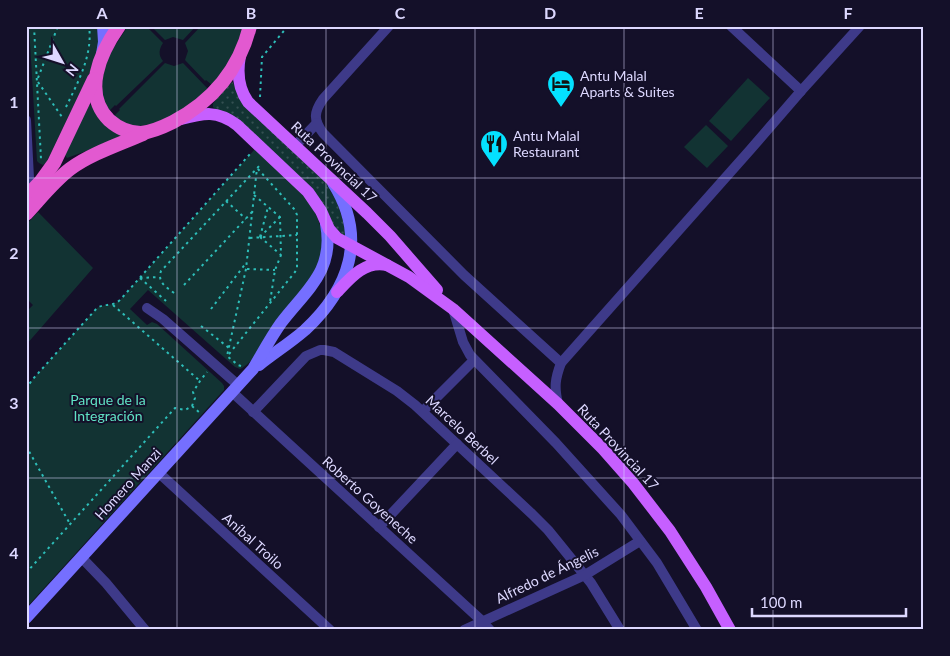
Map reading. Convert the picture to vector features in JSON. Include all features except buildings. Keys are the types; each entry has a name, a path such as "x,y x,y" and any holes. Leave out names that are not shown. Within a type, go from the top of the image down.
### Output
{"highway":[{"path":"26,214 34,194 59,152 98,69 108,43 119,26"},
{"path":"34,194 79,163 176,120 196,107 214,93 226,78 242,51 250,26"},
{"path":"98,69 95,93 104,115 110,122 124,130 148,132"}],"main road":[{"path":"98,69 104,42 103,26"},
{"name":"Ruta Provincial 17","path":"242,51 238,72 240,85 245,97 256,110 382,228 453,309"},
{"name":"Ruta Provincial 17","path":"176,120 202,114 217,115 230,120 308,192 317,204 332,234 418,283 453,309 558,404 618,466 658,514 706,587 730,630"},
{"name":"Homero Manzi","path":"249,367 305,330 337,292 346,272 351,246 346,208 337,189 327,176"},
{"name":"Homero Manzi","path":"26,618 235,389 278,327 312,286 320,272 328,248 326,224"},
{"path":"337,292 364,268 379,264 389,266"}],"street":[{"path":"390,26 323,99 315,117 317,123 324,133 464,275 561,363"},
{"path":"731,26 801,91"},
{"path":"558,404 555,390 556,377 561,363 860,26"},
{"path":"26,120 29,178 34,194"},
{"path":"295,146 317,123"},
{"name":"Roberto Goyeneche","path":"147,308 163,319 235,389 254,412 490,630"},
{"path":"453,309 462,342 474,360 590,480 621,515 661,570 697,630"},
{"name":"Marcelo Berbel","path":"254,412 302,360 311,354 324,350 334,352 423,411 540,522 585,575 620,630"},
{"path":"423,411 474,360"},
{"path":"379,527 457,444"},
{"name":"Aníbal Troilo","path":"158,473 330,630"},
{"name":"Alfredo de Ángelis","path":"464,630 585,575 640,541"},
{"path":"82,557 145,630"}],"path":[{"path":"34,26 41,161 45,152"},
{"path":"37,80 58,26"},
{"path":"37,80 62,117 85,65 90,40 89,26"},
{"path":"259,100 262,58 288,26"},
{"path":"26,389 32,380 100,306 113,305 120,300 254,150"},
{"path":"159,277 163,269 264,160"},
{"path":"228,356 247,262 257,168"},
{"path":"228,356 296,271 297,215 295,210 257,168"},
{"path":"254,195 280,217"},
{"path":"226,201 246,219"},
{"path":"260,237 268,207"},
{"path":"184,285 252,212"},
{"path":"270,304 274,270 281,255 280,217"},
{"path":"260,237 280,217"},
{"path":"250,238 297,235"},
{"path":"260,237 281,255"},
{"path":"211,309 247,262"},
{"path":"246,268 274,270"},
{"path":"140,278 159,277"},
{"path":"159,277 163,284 174,293"},
{"path":"140,278 166,301"},
{"path":"113,305 200,381"},
{"path":"200,326 229,348"},
{"path":"228,356 238,365 249,367"},
{"path":"26,573 175,408 184,410 192,406 195,398 193,392 209,371"},
{"path":"26,446 70,524"}],"green space":[{"path":"29,26 98,26 98,47 90,72 46,163 43,165 37,161"},
{"path":"128,26 146,26 163,43 160,56 163,61 109,111 101,95 103,69 111,52"},
{"path":"151,26 196,26 183,40 173,37 165,40"},
{"path":"201,26 244,26 233,55 212,85 205,81 185,60 188,51 185,43"},
{"path":"165,63 174,66 183,63 208,89 181,110 148,125 137,126 127,124 114,116 119,109"},
{"path":"748,78 770,98 731,141 709,121"},
{"path":"232,82 323,179 337,202 347,239 213,107 215,101"},
{"path":"89,104 104,124 127,136 67,158 65,155"},
{"path":"706,125 728,146 707,168 684,147"},
{"name":"Parque de la Integración","path":"255,149 295,185 316,214 321,229 322,247 317,267 263,345 251,360 240,369 235,367 148,290 130,309 147,325 152,322 157,324 222,383 224,390 26,608 27,387 97,308 114,304 120,300"},
{"path":"38,212 93,268 26,345 26,312 33,305 26,298 26,225"}],"place":[{"name":"Antu Malal Aparts & Suites","path":"561,108"},
{"name":"Antu Malal Restaurant","path":"494,168"}]}
